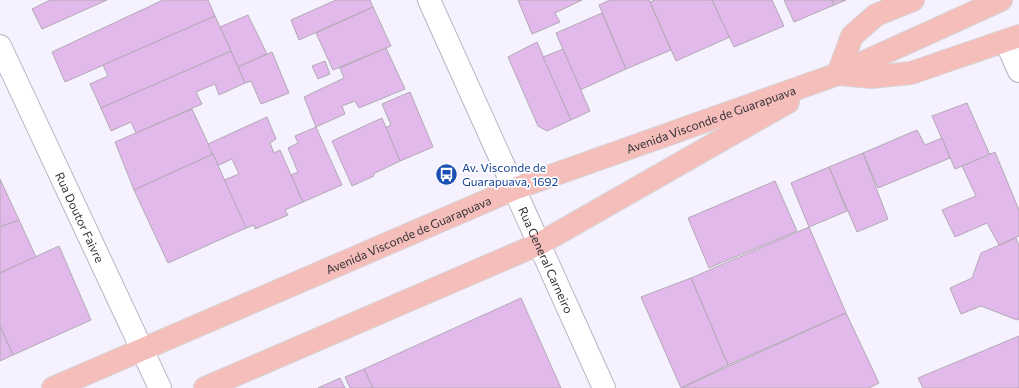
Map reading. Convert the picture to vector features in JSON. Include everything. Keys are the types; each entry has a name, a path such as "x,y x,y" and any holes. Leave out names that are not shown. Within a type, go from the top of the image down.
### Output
{"main road":[{"path":"913,0 876,15 852,36 838,74 871,77 911,73 1012,39"},
{"name":"Avenida Visconde de Guarapuava","path":"52,388 514,189 838,74 1001,0"},
{"name":"Avenida Visconde de Guarapuava","path":"205,388 539,244 838,74"}],"street":[{"name":"Rua General Carneiro","path":"429,0 604,388"},
{"path":"1012,39 1019,71"},
{"name":"Rua Doutor Faivre","path":"0,46 160,388"}],"building":[{"path":"50,0 107,0 42,29 32,9"},
{"path":"163,0 208,0 215,16 65,82 52,52"},
{"path":"336,0 370,0 373,7 299,40 291,20"},
{"path":"518,0 582,0 555,13 560,22 532,34"},
{"path":"610,0 649,0 671,50 626,69 599,5"},
{"path":"655,0 712,0 730,37 676,61 650,2"},
{"path":"712,0 772,0 784,26 734,47"},
{"path":"784,0 832,0 834,5 794,22"},
{"path":"832,0 846,0 834,5"},
{"path":"373,7 391,46 333,70 316,33"},
{"path":"602,13 626,69 580,90 556,33"},
{"path":"248,15 267,54 238,67 220,27"},
{"path":"215,16 231,51 101,108 90,84 108,76 103,65"},
{"path":"537,42 571,120 547,131 538,126 508,57"},
{"path":"386,48 405,89 359,108 355,101 342,106 345,114 316,127 304,97 344,78 340,68"},
{"path":"563,49 590,111 571,120 543,57"},
{"path":"231,51 245,83 219,95 215,84 196,92 202,104 136,133 131,122 111,131 101,108"},
{"path":"272,52 289,93 261,104 251,81 245,83 238,67"},
{"path":"325,61 330,74 318,79 312,66"},
{"path":"410,92 433,147 400,161 385,128 391,125 382,104"},
{"path":"967,103 990,155 955,169 932,116"},
{"path":"192,109 213,154 134,190 115,142"},
{"path":"267,117 276,139 270,143 274,153 280,150 303,202 285,210 288,215 255,229 254,225 244,229 224,180 239,174 232,159 217,166 208,144"},
{"path":"382,118 400,161 373,174 374,176 352,186 332,141"},
{"path":"316,127 342,185 303,202 291,175 298,172 288,148 298,143 295,136"},
{"path":"917,130 925,145 942,138 950,158 878,188 863,153"},
{"path":"995,152 1019,210 1019,236 999,245 987,223 955,237 942,210 976,196 962,166"},
{"path":"863,153 888,219 857,232 829,167"},
{"path":"213,154 246,228 168,263 134,190"},
{"path":"829,167 847,211 809,227 791,183"},
{"path":"0,179 19,220 0,227"},
{"path":"775,181 797,231 709,268 688,218"},
{"path":"19,220 36,257 0,273 0,227"},
{"path":"809,227 846,313 728,365 691,278"},
{"path":"1016,238 1019,246 1019,319 1017,320 981,306 961,314 950,288 972,278 981,253"},
{"path":"59,246 91,320 13,355 0,326 0,273"},
{"path":"691,278 728,365 681,388 641,297"},
{"path":"521,298 561,388 373,388 364,369"},
{"path":"846,313 879,383 869,388 681,388"},
{"path":"0,326 13,355 0,361"},
{"path":"1019,336 1019,388 923,388 918,378"},
{"path":"364,369 373,388 350,388 345,377"},
{"path":"340,378 345,388 318,388"}],"place":[{"name":"Av. Visconde de Guarapuava, 1692","path":"447,174"}]}
